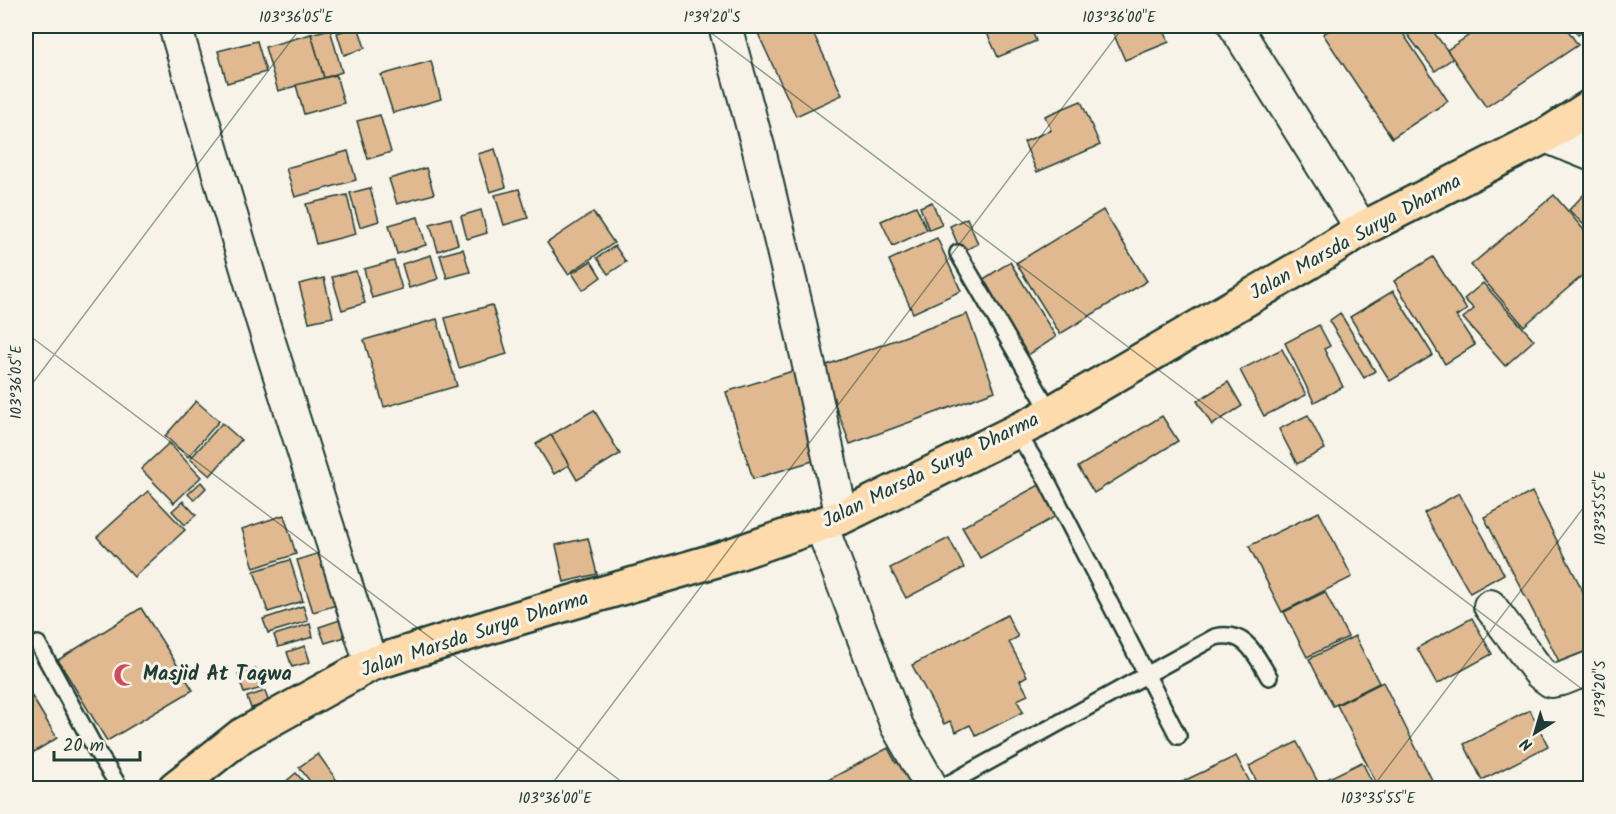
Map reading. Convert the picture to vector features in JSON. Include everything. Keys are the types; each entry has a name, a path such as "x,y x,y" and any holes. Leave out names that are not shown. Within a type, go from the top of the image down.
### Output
{"highway":[{"name":"Jalan Marsda Surya Dharma","path":"175,789 241,736 371,664 720,559 832,521 1051,413 1362,229 1545,136 1590,108"}],"street":[{"path":"175,26 260,314 371,664"},
{"path":"725,26 759,150 795,301 832,521 897,726 932,789"},
{"path":"1235,26 1362,229"},
{"path":"1545,136 1590,154"},
{"path":"1490,606 1539,673 1551,681 1590,668"}],"lane":[{"path":"958,253 1051,413"},
{"path":"1016,431 1046,477 1178,736"},
{"path":"941,789 1215,637 1227,634 1242,639 1255,653 1269,677"},
{"path":"38,644 120,789"}],"building":[{"path":"358,26 365,48 344,55 337,33"},
{"path":"763,26 810,26 842,95 796,116 756,29"},
{"path":"1005,26 1030,26 1036,41 998,57 987,33"},
{"path":"1110,26 1162,26 1169,42 1125,60"},
{"path":"1336,26 1398,26 1448,101 1392,138 1323,34"},
{"path":"1401,26 1429,26 1453,58 1435,71"},
{"path":"1483,26 1565,26 1578,45 1486,107 1447,50"},
{"path":"1572,26 1590,26 1590,27 1578,35"},
{"path":"330,29 342,72 324,78 311,34"},
{"path":"311,34 324,78 278,91 265,47"},
{"path":"257,41 266,72 227,83 218,51"},
{"path":"431,61 441,99 393,113 381,75"},
{"path":"336,75 344,103 304,114 296,85"},
{"path":"1081,101 1100,145 1037,172 1024,142 1051,130 1045,116"},
{"path":"380,115 391,152 368,159 357,121"},
{"path":"495,149 506,187 490,192 478,154"},
{"path":"348,151 356,180 295,197 286,168"},
{"path":"426,168 434,194 397,204 389,179"},
{"path":"370,188 379,221 360,227 350,193"},
{"path":"1590,188 1590,231 1569,210"},
{"path":"519,189 528,218 504,225 495,195"},
{"path":"347,195 356,234 316,244 306,204"},
{"path":"1554,195 1590,237 1590,269 1524,326 1471,265"},
{"path":"932,202 942,225 929,230 920,207"},
{"path":"916,206 927,230 893,246 881,221"},
{"path":"481,210 487,233 467,239 461,216"},
{"path":"1103,210 1147,281 1060,334 1016,263"},
{"path":"593,212 614,243 568,274 547,243"},
{"path":"418,217 426,245 397,254 389,225"},
{"path":"451,218 458,244 438,251 430,224"},
{"path":"967,218 978,244 961,252 950,226"},
{"path":"937,238 961,291 913,313 889,260"},
{"path":"615,246 626,262 608,274 597,258"},
{"path":"463,249 470,272 447,278 440,255"},
{"path":"431,255 438,279 409,288 402,264"},
{"path":"1433,257 1467,310 1456,316 1475,345 1445,364 1394,281"},
{"path":"394,261 402,289 372,298 364,269"},
{"path":"591,261 601,277 583,290 572,273"},
{"path":"1010,262 1056,337 1025,357 979,282"},
{"path":"356,271 365,303 342,310 332,277"},
{"path":"324,278 333,317 309,322 299,284"},
{"path":"1483,283 1534,340 1505,366 1463,318 1474,309 1464,299"},
{"path":"1393,291 1433,355 1390,381 1350,317"},
{"path":"492,305 507,354 459,368 445,318"},
{"path":"1340,313 1375,371 1364,378 1329,321"},
{"path":"967,314 995,391 850,444 821,367"},
{"path":"437,319 457,386 384,407 364,340"},
{"path":"1319,325 1330,346 1324,349 1343,387 1314,402 1285,343"},
{"path":"1282,349 1306,395 1264,416 1240,370"},
{"path":"799,369 826,457 753,479 726,392"},
{"path":"1228,382 1242,406 1212,425 1197,401"},
{"path":"196,401 219,421 188,457 165,436"},
{"path":"594,410 620,454 577,480 551,435"},
{"path":"1308,415 1325,449 1297,464 1279,429"},
{"path":"1162,416 1178,441 1094,493 1078,467"},
{"path":"222,423 241,440 210,476 190,459"},
{"path":"551,435 569,465 554,474 536,444"},
{"path":"169,443 201,477 174,503 141,469"},
{"path":"201,482 206,488 194,500 188,494"},
{"path":"1043,483 1060,514 980,558 962,527"},
{"path":"148,491 185,530 134,577 97,537"},
{"path":"1532,492 1590,605 1590,662 1562,667 1484,517"},
{"path":"1459,493 1504,574 1470,593 1424,513"},
{"path":"183,501 196,515 185,525 172,511"},
{"path":"1319,512 1352,577 1282,612 1249,546"},
{"path":"284,515 296,554 254,568 242,529"},
{"path":"588,538 597,574 564,582 556,545"},
{"path":"949,538 964,568 906,598 890,568"},
{"path":"323,552 340,604 313,612 297,560"},
{"path":"290,560 303,601 268,612 254,571"},
{"path":"1325,592 1348,637 1307,657 1284,612"},
{"path":"303,606 308,621 268,633 263,619"},
{"name":"Masjid At Taqwa","path":"141,608 193,690 107,741 58,660"},
{"path":"1007,615 1018,637 1009,642 1027,676 1020,680 1028,695 1017,700 1023,712 976,736 970,725 956,732 950,721 944,724 912,665"},
{"path":"1472,618 1492,654 1437,684 1417,648"},
{"path":"340,620 345,637 325,643 319,627"},
{"path":"310,624 313,637 278,647 274,635"},
{"path":"1355,636 1379,683 1333,706 1309,659"},
{"path":"305,646 310,662 292,667 287,652"},
{"path":"256,669 262,688 244,693 238,675"},
{"path":"1383,682 1436,788 1379,788 1337,705"},
{"path":"265,691 269,703 251,708 247,697"},
{"path":"31,695 57,738 26,757 26,699"},
{"path":"1530,710 1548,746 1482,780 1464,744"},
{"path":"1297,742 1319,784 1309,788 1260,788 1249,766"},
{"path":"888,748 896,763 910,756 924,783 912,788 833,788 828,780"},
{"path":"318,754 338,782 329,788 315,788 299,767"},
{"path":"1236,756 1253,788 1169,788"},
{"path":"1362,762 1375,788 1322,788 1319,783"},
{"path":"296,773 309,788 278,788"}],"place":[{"name":"Masjid At Taqwa","path":"125,675"}]}
